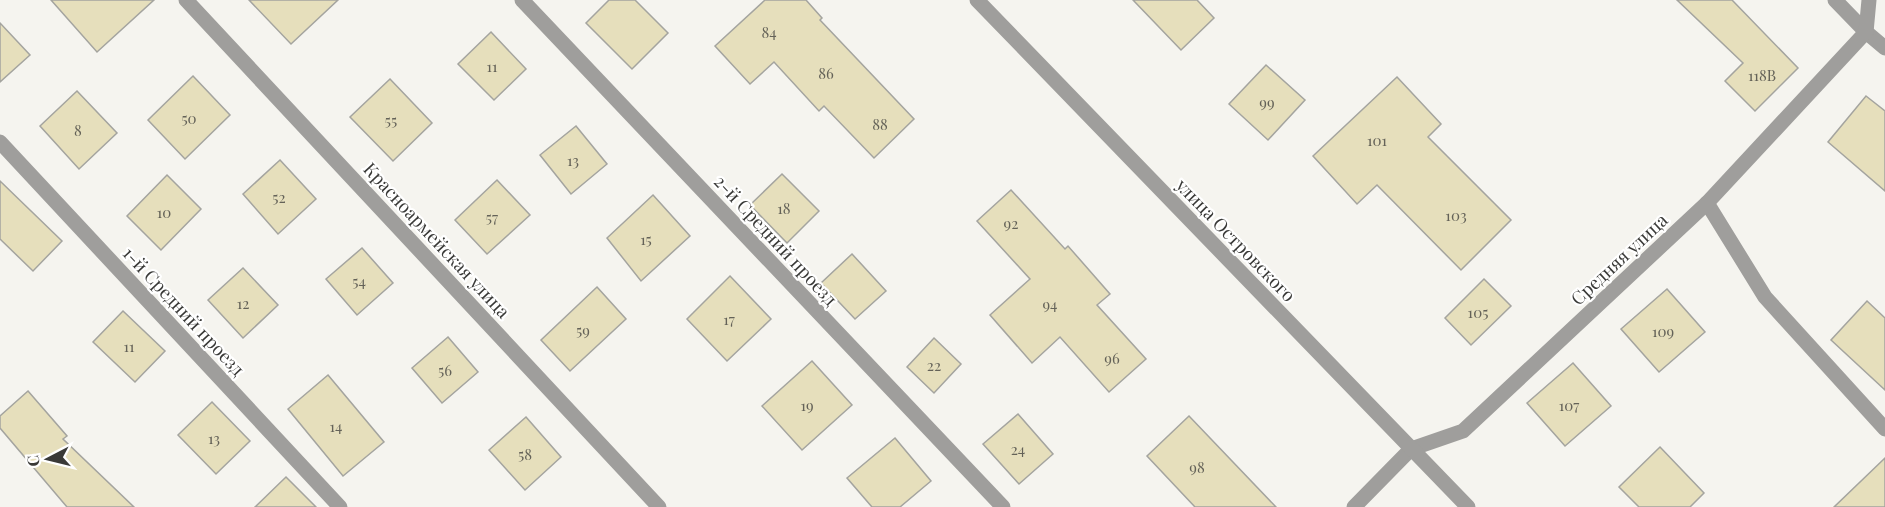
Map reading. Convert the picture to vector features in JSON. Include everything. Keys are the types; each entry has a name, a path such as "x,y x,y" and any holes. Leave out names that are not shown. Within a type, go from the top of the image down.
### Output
{"street":[{"name":"Красноармейская улица","path":"186,0 659,507"},
{"name":"2-й Средний проезд","path":"522,0 1003,507"},
{"name":"улица Островского","path":"976,0 1468,507"},
{"path":"1835,0 1885,48"},
{"path":"1866,32 1869,0"},
{"name":"Средняя улица","path":"1354,507 1412,449 1463,431 1707,203 1866,32"},
{"name":"1-й Средний проезд","path":"0,142 340,507"},
{"path":"1707,203 1765,297 1885,429"}],"building":[{"path":"51,0 154,0 97,52"},
{"path":"249,0 338,0 291,44"},
{"path":"609,0 635,0 668,33 632,69 586,23"},
{"path":"765,0 806,0 822,18 820,20 914,119 874,158 824,106 819,111 774,62 750,84 715,46"},
{"path":"1133,0 1197,0 1214,18 1181,50"},
{"path":"1677,0 1732,0 1798,68 1755,111 1725,81 1743,63"},
{"path":"0,23 30,55 0,82"},
{"path":"491,32 526,69 494,100 458,64"},
{"path":"1266,65 1305,100 1268,140 1229,104"},
{"path":"193,76 230,115 185,159 148,120"},
{"path":"1397,77 1441,124 1428,137 1511,220 1461,270 1377,185 1357,204 1313,156"},
{"path":"390,79 432,123 393,161 350,117"},
{"path":"77,91 117,133 79,169 40,126"},
{"path":"1866,96 1885,111 1885,191 1828,142"},
{"path":"576,126 607,164 571,194 540,155"},
{"path":"280,160 316,199 278,234 243,194"},
{"path":"782,174 819,211 787,243 750,205"},
{"path":"167,175 201,209 161,250 127,216"},
{"path":"497,180 530,215 487,254 455,220"},
{"path":"0,181 62,241 33,271 0,239"},
{"path":"1011,190 1065,249 1068,246 1110,294 1097,305 1146,359 1109,392 1060,337 1032,363 990,315 1030,279 977,221"},
{"path":"653,195 690,236 641,281 607,238"},
{"path":"362,248 393,283 357,315 326,279"},
{"path":"852,254 886,291 855,319 821,283"},
{"path":"243,268 278,305 243,338 208,300"},
{"path":"730,276 771,319 727,361 687,319"},
{"path":"1484,279 1511,306 1471,345 1445,318"},
{"path":"597,287 626,319 570,371 541,340"},
{"path":"1667,289 1705,332 1659,372 1621,329"},
{"path":"1867,301 1885,318 1885,390 1831,340"},
{"path":"123,311 165,351 135,382 93,342"},
{"path":"448,337 478,372 442,403 412,368"},
{"path":"934,338 961,364 934,393 907,367"},
{"path":"812,361 852,405 802,450 762,406"},
{"path":"1573,363 1611,406 1565,446 1527,403"},
{"path":"328,375 384,442 343,476 288,409"},
{"path":"28,391 67,436 63,439 134,507 67,507 0,428 0,416"},
{"path":"212,402 250,441 216,474 178,435"},
{"path":"1018,414 1053,454 1019,484 983,444"},
{"path":"1189,416 1276,507 1195,507 1147,456"},
{"path":"526,417 561,457 525,490 489,450"},
{"path":"895,438 931,481 900,507 872,507 847,478"},
{"path":"1660,447 1704,493 1690,507 1639,507 1619,487"},
{"path":"1885,458 1885,507 1834,507"},
{"path":"286,477 316,507 255,507"}]}
